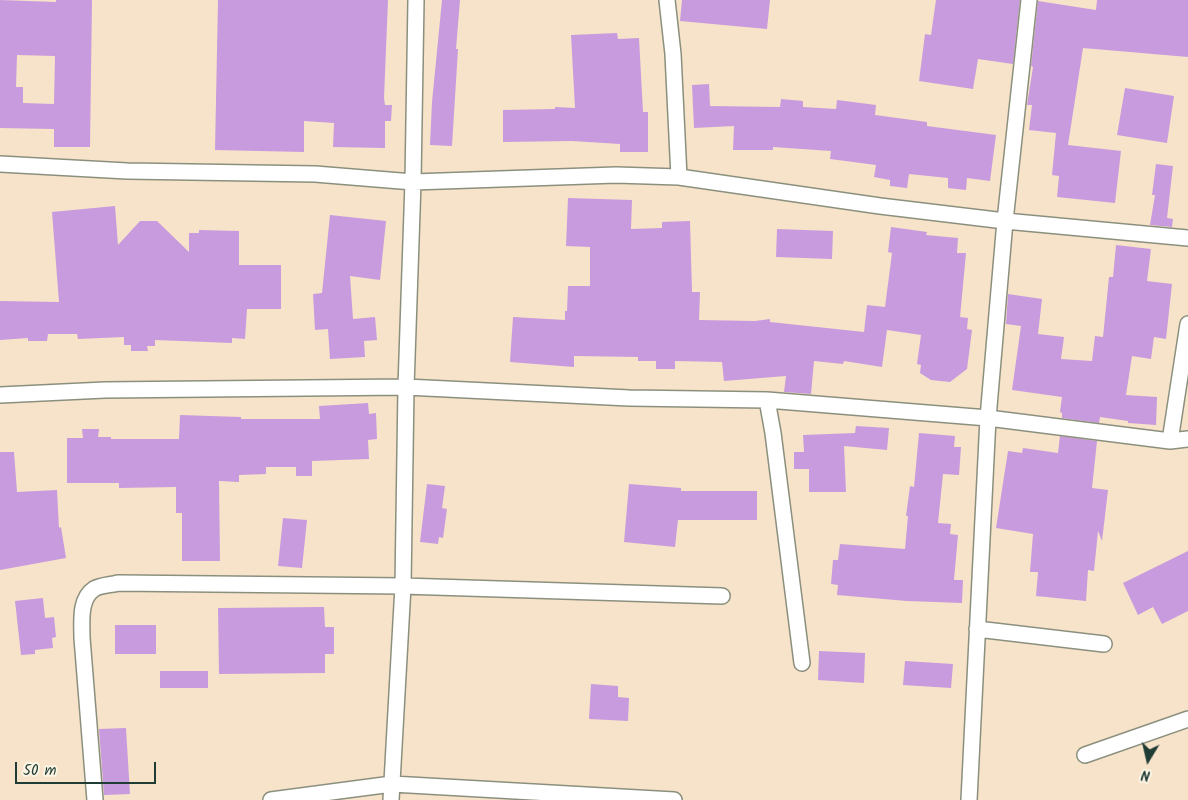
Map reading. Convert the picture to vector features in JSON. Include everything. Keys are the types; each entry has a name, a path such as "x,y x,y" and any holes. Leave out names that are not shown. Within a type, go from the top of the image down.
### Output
{"street":[{"path":"391,800 404,586 406,387 416,0"},
{"path":"667,0 679,177"},
{"path":"969,800 988,418 1029,0"},
{"path":"0,164 126,171 314,174 412,182 616,175 679,177 880,206 1006,221 1188,238"},
{"path":"1170,441 1188,324"},
{"path":"0,395 105,390 406,387 629,398 767,400 988,418 1170,441 1188,439"},
{"path":"767,400 773,432 802,663"},
{"path":"95,800 82,638 82,612 85,598 95,588 118,583 404,586 722,596"},
{"path":"978,629 1104,644"},
{"path":"1085,755 1188,719"},
{"path":"271,800 392,784 674,800"}],"building":[{"path":"0,0 56,2 56,0 92,0 90,147 54,147 54,129 0,128","holes":["17,55 55,56 54,104 23,103 23,87 16,87"]},
{"path":"218,0 388,0 384,98 385,105 392,105 391,121 385,121 385,148 333,147 334,123 304,121 304,152 215,150"},
{"path":"442,0 460,0 452,146 430,145 432,102"},
{"path":"682,0 770,0 767,29 680,21"},
{"path":"936,0 1020,0 1013,64 978,59 973,89 919,81 925,34 931,35"},
{"path":"1097,0 1188,0 1188,57 1083,48 1068,145 1121,151 1115,203 1057,197 1059,176 1052,175 1056,133 1029,130 1032,105 1027,105 1033,67 1031,66 1038,1 1096,10"},
{"path":"617,33 618,39 639,38 643,112 648,112 648,152 620,152 620,144 572,141 503,142 503,110 555,109 555,107 575,108 571,35"},
{"path":"709,84 710,106 780,107 781,99 803,101 803,107 836,109 837,100 876,105 875,115 927,122 927,126 996,135 990,181 967,178 966,190 948,188 948,178 909,174 907,188 890,186 890,180 874,177 876,165 830,159 831,151 773,147 773,150 733,150 734,126 694,128 692,85"},
{"path":"1125,88 1174,96 1167,143 1117,135"},
{"path":"1156,164 1173,166 1167,218 1173,219 1172,227 1150,225 1155,195 1152,195"},
{"path":"568,198 632,200 631,229 662,228 662,222 690,221 692,292 700,292 699,320 755,321 770,319 770,322 864,332 867,305 885,307 892,253 888,252 891,227 927,232 926,235 958,238 957,253 966,253 960,317 968,318 967,329 972,330 967,369 950,382 931,380 920,373 921,365 917,364 921,335 887,330 882,367 844,361 843,364 814,361 811,394 784,392 786,376 724,381 722,362 675,361 675,369 656,369 656,361 638,361 638,357 574,356 574,367 510,362 513,317 565,320 568,286 590,286 590,247 566,246"},
{"path":"115,206 118,245 140,221 157,221 189,252 189,233 199,233 199,230 239,231 239,265 281,265 281,309 247,309 245,339 232,338 232,343 155,340 155,346 147,346 148,351 131,351 131,345 124,345 124,337 78,339 77,334 48,334 47,341 28,341 28,338 0,340 0,301 59,302 52,212"},
{"path":"330,215 386,221 380,280 350,276 353,319 375,317 377,340 364,341 365,357 330,359 328,329 315,330 313,294 322,293"},
{"path":"777,229 833,231 832,259 776,257"},
{"path":"1116,245 1151,249 1147,281 1172,284 1166,339 1154,337 1151,359 1132,356 1126,395 1157,397 1156,425 1128,423 1128,421 1100,417 1099,423 1062,418 1062,413 1060,412 1062,397 1012,390 1021,326 1006,324 1008,294 1042,299 1038,334 1064,337 1061,359 1092,361 1095,336 1103,337 1109,277 1113,277"},
{"path":"368,403 369,414 376,413 377,439 368,440 369,459 312,461 312,476 296,476 296,467 266,467 266,474 239,475 239,482 219,481 220,561 182,561 182,513 176,513 176,487 119,488 119,483 67,483 67,438 83,438 82,429 99,429 98,437 111,437 111,439 179,439 180,415 241,417 241,419 320,419 319,406"},
{"path":"856,426 889,428 887,450 844,446 846,492 809,492 809,469 794,469 794,452 804,452 803,435 855,433"},
{"path":"919,433 955,436 954,447 961,447 959,475 943,474 938,523 951,524 950,534 958,535 954,580 963,580 962,603 907,601 837,595 838,585 831,584 833,560 838,560 840,544 905,549 908,516 906,516 910,486 914,487"},
{"path":"1060,436 1097,441 1092,488 1108,490 1102,541 1098,531 1094,571 1088,570 1086,601 1036,596 1038,572 1030,572 1033,534 996,528 1008,451 1022,453 1023,448 1058,453"},
{"path":"0,452 14,452 17,492 57,490 59,528 61,527 66,558 0,570"},
{"path":"427,484 445,486 442,508 447,509 443,538 439,537 438,544 420,542"},
{"path":"629,484 681,488 681,491 757,491 757,520 678,520 675,547 624,542"},
{"path":"283,518 307,520 302,568 278,566"},
{"path":"1188,551 1188,611 1162,624 1153,607 1138,615 1123,583"},
{"path":"43,598 45,618 54,617 56,637 52,638 53,648 35,650 35,654 21,655 15,601"},
{"path":"324,607 325,627 334,627 334,654 325,654 325,673 219,674 218,608"},
{"path":"115,625 156,625 156,654 115,654"},
{"path":"819,651 865,653 864,683 818,680"},
{"path":"905,661 953,664 951,688 903,685"},
{"path":"160,671 208,671 208,688 160,688"},
{"path":"591,684 618,686 618,697 629,698 628,721 589,719"},
{"path":"126,728 130,794 104,795 99,729"}]}
